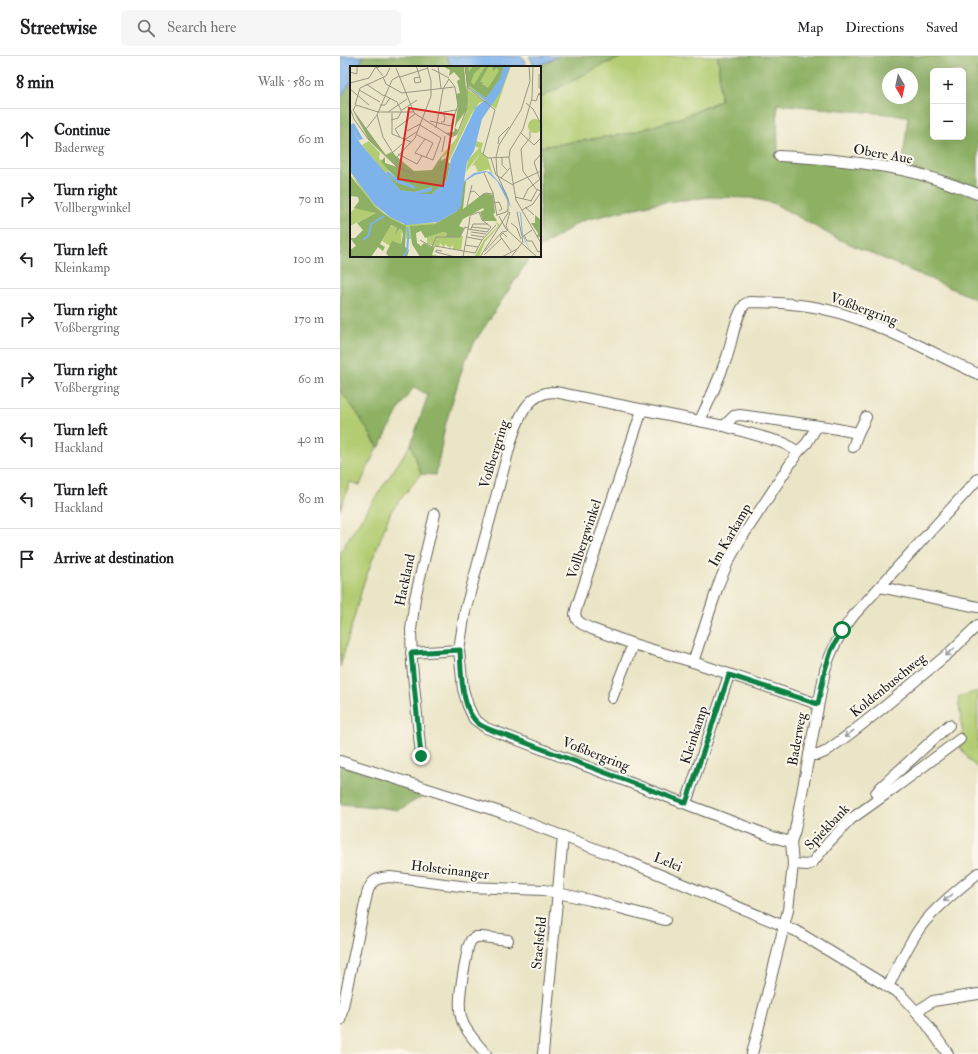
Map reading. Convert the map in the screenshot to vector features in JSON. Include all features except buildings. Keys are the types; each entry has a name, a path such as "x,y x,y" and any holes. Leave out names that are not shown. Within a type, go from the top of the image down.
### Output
{"street":[{"name":"Obere Aue","path":"779,156 864,164 902,170 924,175 978,194"},
{"name":"Voßbergring","path":"791,842 773,837 512,738 480,724 471,714 465,698 460,650 465,611 517,424 532,400 542,393 554,392 700,420 726,358 739,314 745,304 749,302 799,305 846,315 887,332 978,374"},
{"name":"Vollbergwinkel","path":"642,410 577,606 575,614 577,620 582,624 633,644 693,662 818,704"},
{"path":"724,426 734,416 740,415 858,433"},
{"path":"853,447 866,417"},
{"path":"700,420 784,442 798,452"},
{"name":"Im Karkamp","path":"693,662 719,583 728,562 739,542 798,452 807,443 817,426"},
{"name":"Baderweg","path":"752,1054 785,926 791,894 793,864 791,842 795,830 825,670 831,651 842,630 854,615 978,479"},
{"name":"Hackland","path":"421,756 411,653 411,630 414,598 435,514"},
{"path":"880,587 978,607"},
{"name":"Koldenbuschweg","path":"809,755 818,755 825,752 884,707 949,653 978,625"},
{"path":"612,698 633,644"},
{"path":"411,653 460,650"},
{"name":"Kleinkamp","path":"686,803 729,675"},
{"name":"Spiekbank","path":"878,799 876,793 880,788 949,725"},
{"name":"Spiekbank","path":"793,864 807,865 812,863 828,843 851,819 960,739"},
{"name":"Lelei","path":"340,761 500,812 673,879 804,935 900,994 917,1011 948,1054"},
{"name":"Staelsfeld","path":"542,1054 563,836"},
{"path":"888,987 900,960 922,925 942,903 978,873"},
{"name":"Holsteinanger","path":"340,1020 367,894 373,881 378,878 390,877 468,887 544,890 558,892 665,920"},
{"path":"486,1054 464,1026 462,1018 460,996 468,947 471,940 476,937 508,940"},
{"path":"917,1011 932,1001 978,994"}],"green space":[{"path":"363,56 446,56 451,66 359,66"},
{"path":"559,56 625,56 602,65 541,97 541,66 538,66"},
{"path":"625,56 718,56 721,100 683,117 631,133 541,147 541,97 602,65"},
{"path":"718,56 978,56 978,193 902,168 908,116 777,104 778,153 901,171 978,196 978,300 836,238 773,203 750,198 711,197 657,203 581,221 541,247 541,147 631,133 683,117 721,101"},
{"path":"350,83 350,257 530,257 474,343 464,363 445,426 436,475 421,474 411,444 428,395 414,387 401,405 379,448 355,410 340,390 340,98"},
{"path":"340,389 360,416 377,447 360,485 350,482 340,510"},
{"path":"411,444 421,474 391,511 364,582 340,667 340,553"},
{"path":"978,691 978,768 970,761 959,746 964,743 958,697"},
{"path":"340,765 428,791 399,810 340,804"}],"water":[{"path":"340,56 363,56 359,66 350,66 350,83 340,98"},
{"path":"446,56 522,56 527,66 451,66"},
{"path":"529,56 559,56 538,66 534,66"}],"route":[{"path":"421,756 411,653 460,650 460,662 465,698 471,714 480,724 486,728 686,803 729,675 818,704 825,670 831,651 842,630"}]}
